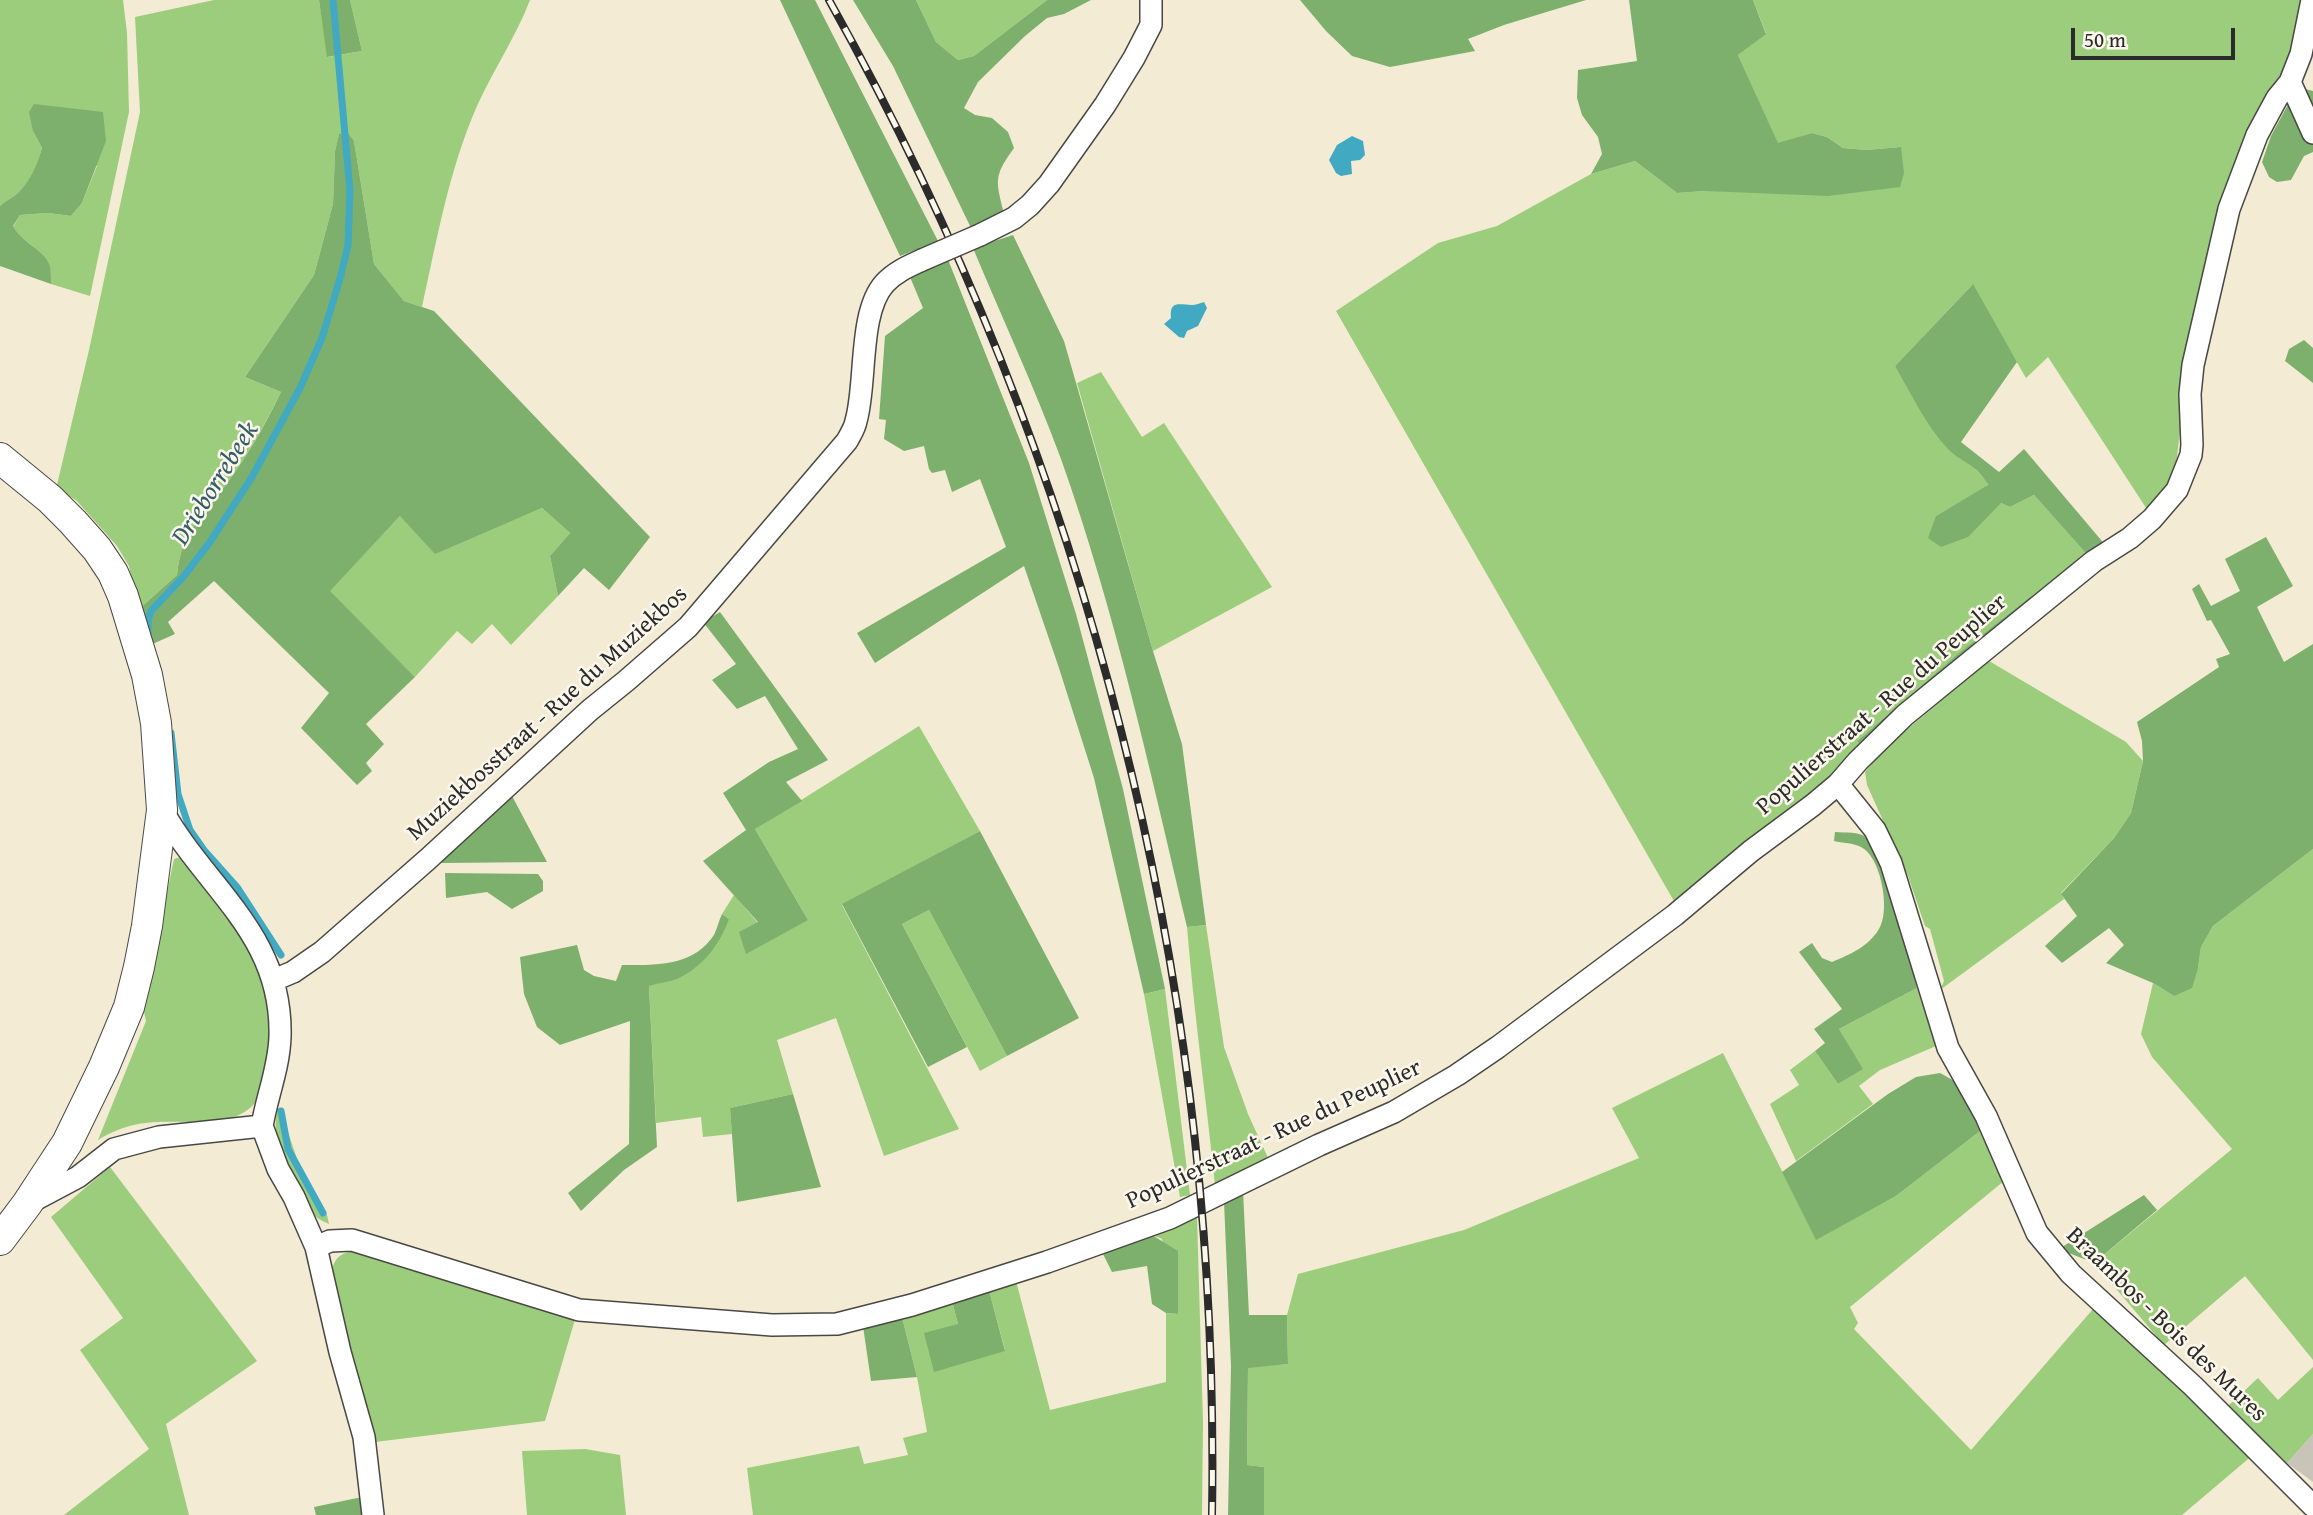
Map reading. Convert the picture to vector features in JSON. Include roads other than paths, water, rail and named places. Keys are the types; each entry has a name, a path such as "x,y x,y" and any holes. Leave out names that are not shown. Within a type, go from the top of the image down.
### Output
{"main road":[{"path":"0,458 74,522 97,548 113,573 123,596 147,675 156,723 162,810 147,926 129,1007 104,1067 67,1143 0,1240"}],"street":[{"name":"Muziekbosstraat - Rue du Muziekbos","path":"274,980 293,972 331,944 590,710 688,627 847,441 856,424 860,403 869,322 883,284 922,260 1014,218 1030,205 1049,184 1125,75 1151,24 1151,0"},
{"name":"Populierstraat - Rue du Peuplier","path":"316,1247 330,1241 352,1240 579,1310 760,1324 836,1324 912,1305 1170,1218 1394,1112 1457,1075 1499,1047 1675,915 1751,851 1838,784 1905,715 2025,616 2094,562 2130,538 2152,519 2177,490 2190,455 2193,365 2229,209 2257,135 2277,98 2290,82 2301,54 2312,0"},
{"path":"2290,82 2313,133"},
{"name":"Braambos - Bois des Mures","path":"1838,784 1875,830 1891,863 1948,1048 1986,1116 2037,1233 2071,1274 2193,1387 2313,1506"},
{"path":"162,810 183,846 215,881 251,931 268,962 274,980 280,1037 273,1085 262,1126 278,1169 294,1197 316,1247 363,1437 373,1515"},
{"path":"27,1204 78,1177 114,1149 159,1137 262,1126"}],"water":[{"path":"1352,136 1363,141 1365,155 1360,160 1351,161 1352,174 1341,176 1336,173 1329,160 1337,145"},
{"path":"1204,302 1207,308 1198,326 1187,331 1184,338 1164,324 1171,318 1174,306"}],"waterway":[{"name":"Drieborrebeek","path":"148,633 151,611 184,576 210,542 252,477 300,388 322,338 341,275 348,245 350,191 333,0"},
{"name":"Drieborrebeek","path":"171,733 178,794 190,830 237,887 281,955"},
{"name":"Drieborrebeek","path":"281,1111 288,1149 323,1213"}],"railway":[{"path":"829,0 920,176 1000,358 1067,543 1121,732 1163,924 1193,1119 1209,1316 1212,1515"}]}
